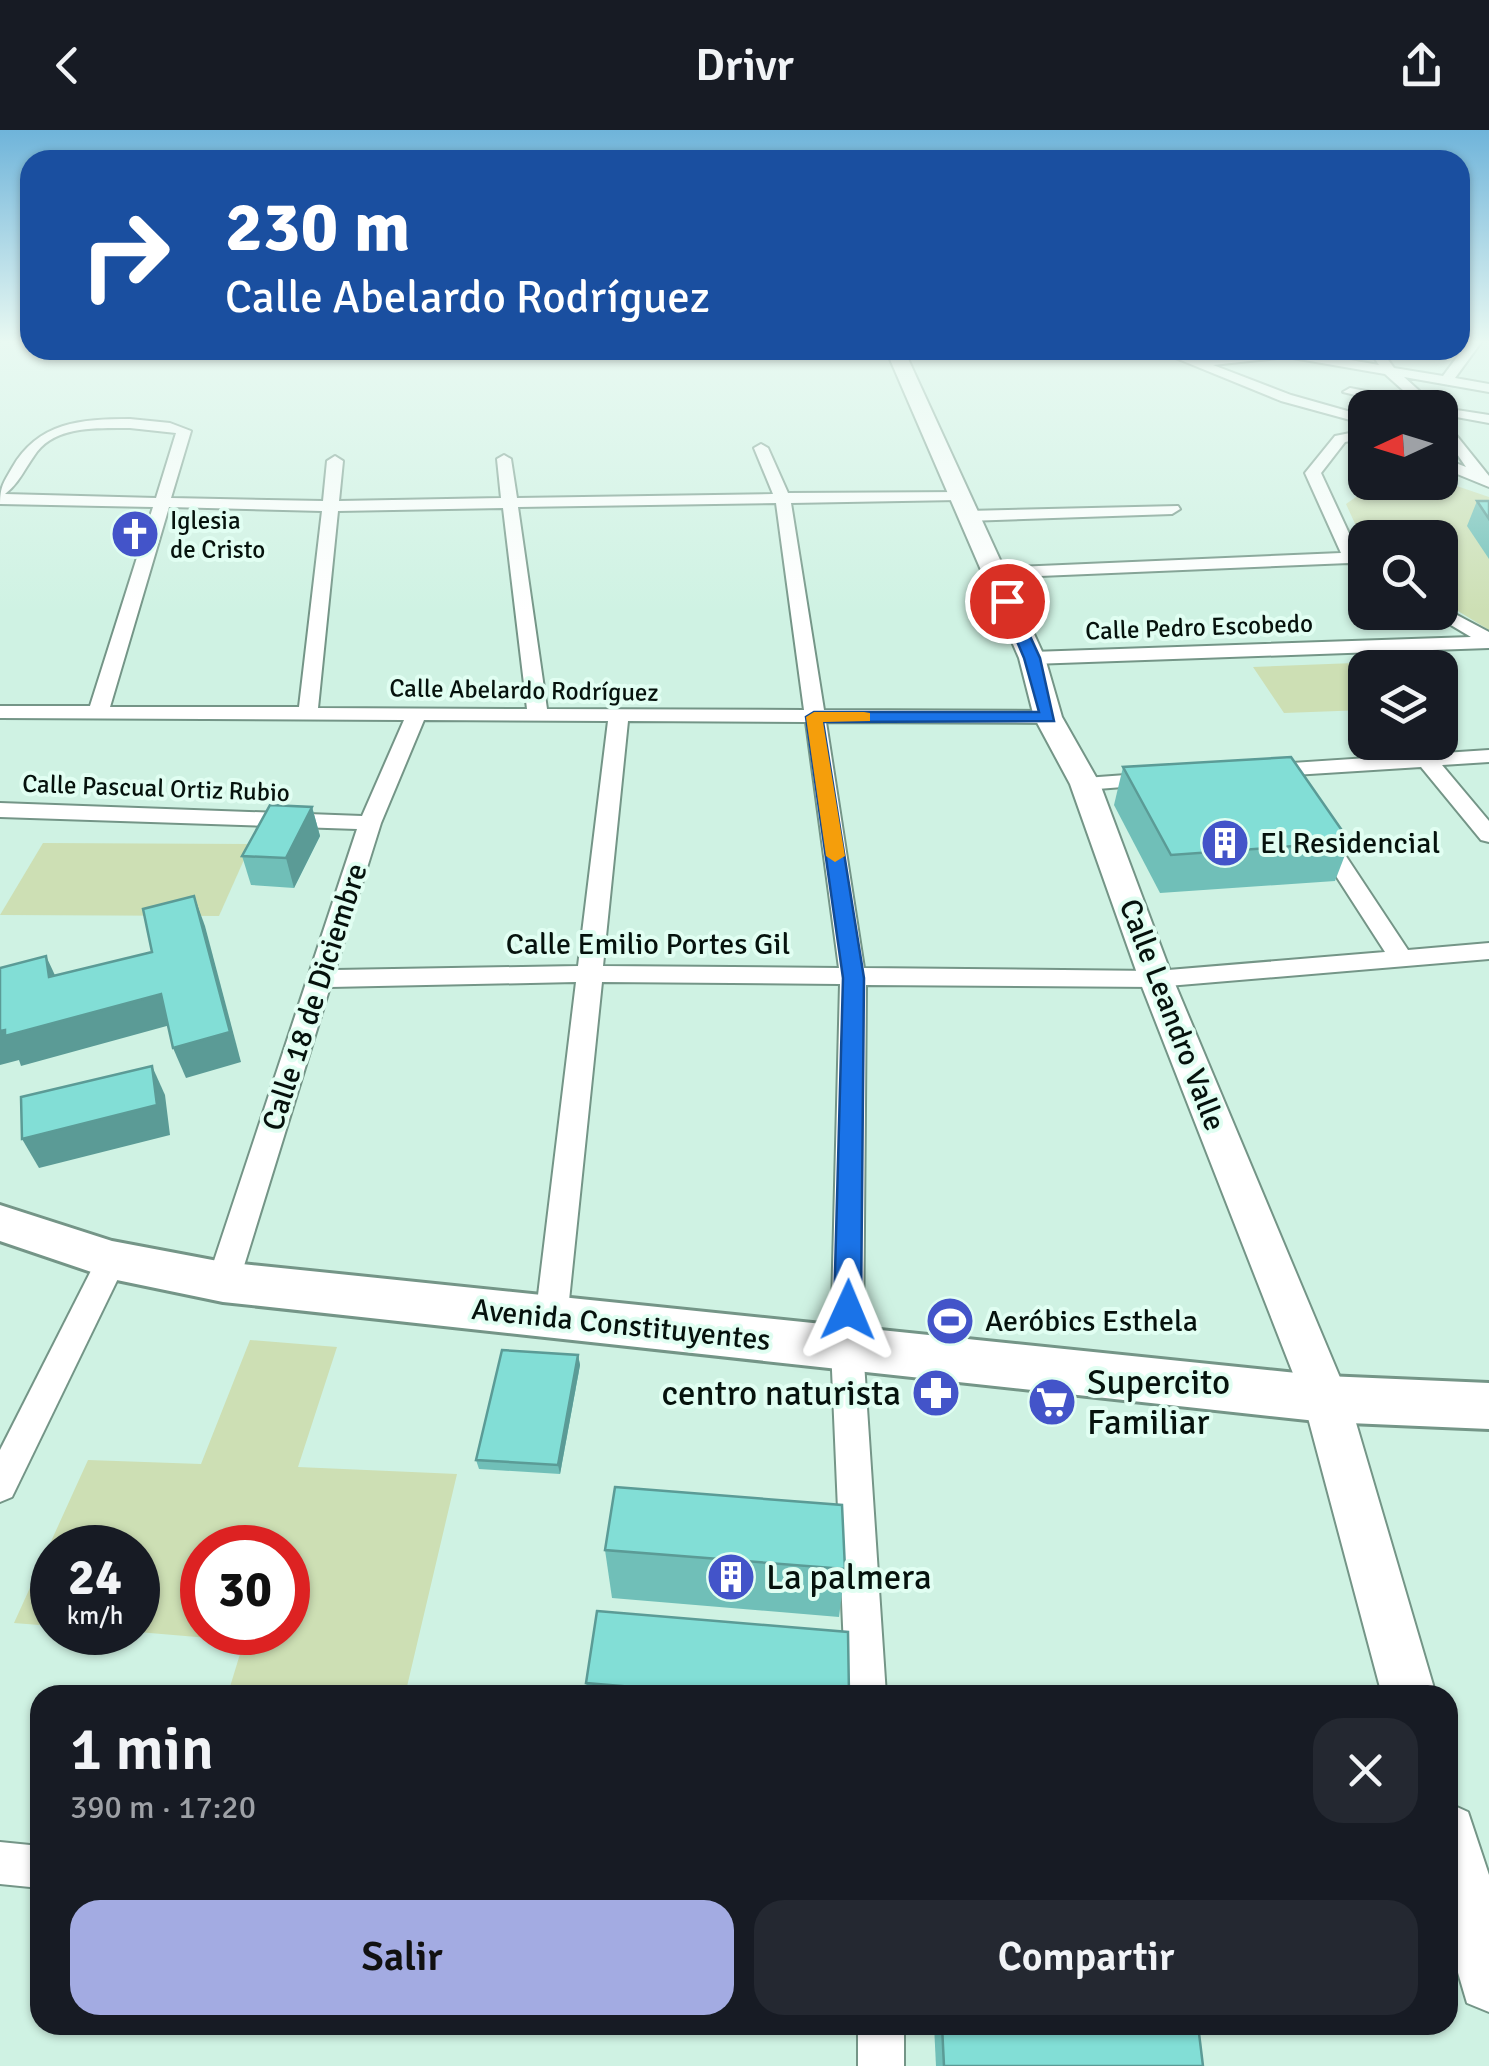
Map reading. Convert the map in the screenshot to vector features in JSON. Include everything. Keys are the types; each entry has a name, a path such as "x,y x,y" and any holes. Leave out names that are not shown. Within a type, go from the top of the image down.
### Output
{"main road":[{"name":"Avenida Constituyentes","path":"0,1222 112,1260 224,1282 551,1320 1326,1398 1489,1406"}],"street":[{"path":"0,491 18,478 26,453 54,431"},
{"path":"98,712 184,431"},
{"name":"Calle Leandro Valle","path":"930,431 1032,658 1048,717 1085,784 1156,979 1326,1398 1406,1685"},
{"path":"1348,437 1340,439 1313,473 1348,541"},
{"path":"1458,444 1485,480"},
{"path":"1460,447 1489,456"},
{"path":"761,448 783,499 854,978 847,1347 865,1685"},
{"path":"504,459 538,715"},
{"path":"308,712 335,461"},
{"path":"1458,469 1485,480"},
{"path":"0,499 328,506 783,499 1172,509"},
{"path":"994,573 1348,562"},
{"path":"1458,621 1489,641"},
{"name":"Calle Pedro Escobedo","path":"1032,658 1489,641"},
{"name":"Calle Abelardo Rodríguez","path":"0,712 1048,717"},
{"name":"Calle 18 de Diciembre","path":"224,1282 370,824 416,714"},
{"path":"551,1320 620,716"},
{"path":"1458,758 1489,756"},
{"path":"1240,773 1283,778 1426,760 1489,835"},
{"path":"1085,784 1182,777"},
{"name":"Calle Pascual Ortiz Rubio","path":"0,810 370,824"},
{"path":"1309,817 1402,958"},
{"name":"Calle Emilio Portes Gil","path":"321,980 589,974 1156,979 1489,951"},
{"path":"0,1486 112,1260"},
{"path":"0,1863 30,1866"},
{"path":"1458,1868 1489,1980"},
{"path":"881,2035 881,2066"}],"green space":[{"path":"1458,486 1489,497 1489,630 1458,611 1458,520 1353,520 1346,504 1352,500 1458,500"},
{"path":"1348,663 1348,711 1284,713 1253,667"},
{"path":"43,843 251,844 219,916 0,915"},
{"path":"250,1340 337,1347 298,1467 457,1474 407,1685 231,1685 240,1655 310,1655 310,1525 180,1525 180,1636 160,1634 160,1525 58,1525 88,1460 201,1464"},
{"path":"30,1588 30,1624 14,1623"}],"building":[{"path":"1477,501 1489,501 1489,519"},
{"path":"1291,757 1350,842 1171,855 1123,767"},
{"path":"270,805 312,807 286,858 242,856"},
{"path":"194,896 230,1032 173,1048 161,994 5,1036 5,1030 0,1031 0,968 46,956 49,977 152,952 143,909"},
{"path":"152,1066 157,1105 22,1139 21,1097"},
{"path":"502,1350 578,1355 558,1465 476,1460"},
{"path":"615,1487 842,1505 845,1569 605,1550"},
{"path":"597,1611 848,1632 849,1685 586,1683"},
{"path":"942,2035 1199,2035 1203,2066 944,2066"}],"slow traffic":[{"path":"835,856 814,717 864,717"}],"place":[{"name":"Iglesia de Cristo","path":"135,534"},
{"name":"El Residencial","path":"1225,843"},
{"name":"Aeróbics Esthela","path":"950,1321"},
{"name":"centro naturista","path":"936,1393"},
{"name":"Supercito Familiar","path":"1052,1402"},
{"name":"La palmera","path":"731,1577"}],"route":[{"path":"848,1310 854,978 814,717 1048,717 1032,658 1007,601"}]}
